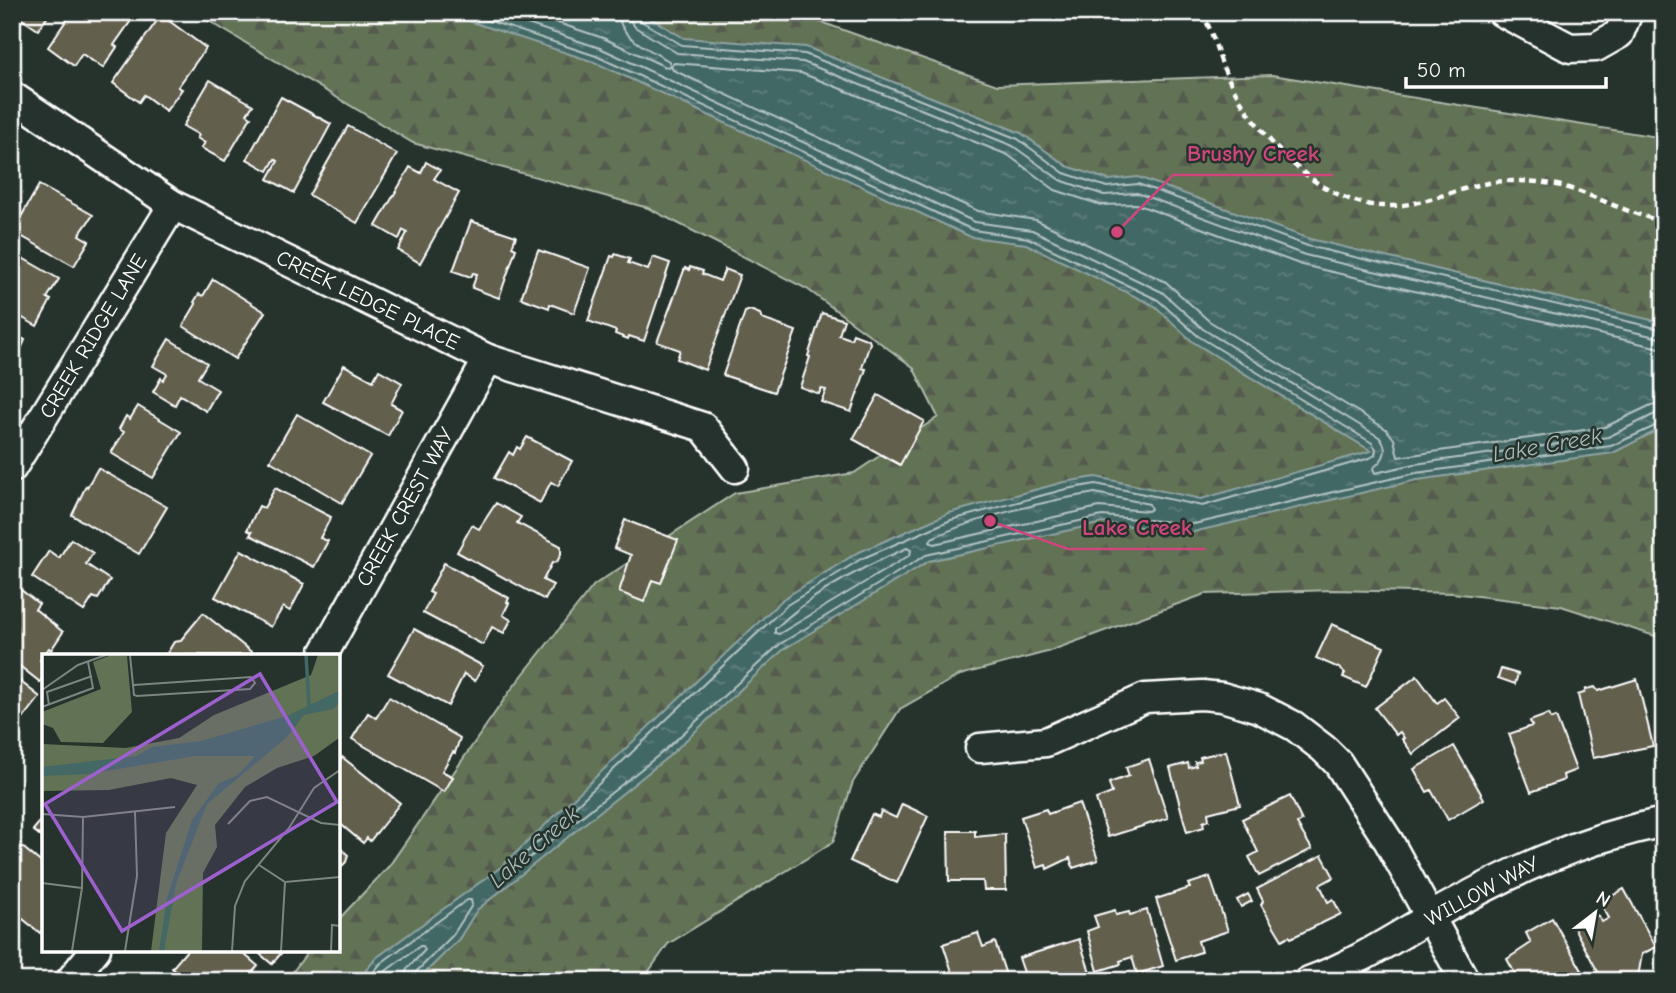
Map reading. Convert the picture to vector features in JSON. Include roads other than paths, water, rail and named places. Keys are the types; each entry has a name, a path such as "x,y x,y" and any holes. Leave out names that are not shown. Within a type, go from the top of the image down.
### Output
{"street":[{"path":"1502,12 1570,48 1597,47 1619,34 1628,12"},
{"name":"CREEK LEDGE PLACE","path":"12,96 173,205 488,359 703,427 735,468"},
{"name":"CREEK RIDGE LANE","path":"12,468 173,205"},
{"name":"CREEK CREST WAY","path":"324,654 488,359"},
{"path":"980,748 1046,742 1144,698 1202,695 1222,697 1259,708 1294,726 1338,763 1389,842 1465,981"},
{"name":"WILLOW WAY","path":"1309,981 1394,941 1430,917 1514,872 1595,839 1664,822"},
{"path":"70,981 94,951"}],"water":[{"path":"441,12 640,12 684,38 806,47 1021,133 1067,166 1109,180 1138,177 1310,239 1664,323 1664,427 1613,453 1417,480 1193,532 1102,523 929,561 784,649 669,756 477,910 459,939 417,981 357,981 376,958 501,867 783,599 857,553 949,513 1064,482 1096,477 1201,499 1371,451 1193,342 1155,306 1026,244 971,237 594,62"}],"place":[{"name":"Brushy Creek","path":"1117,232"},
{"name":"Lake Creek","path":"990,521"}]}
